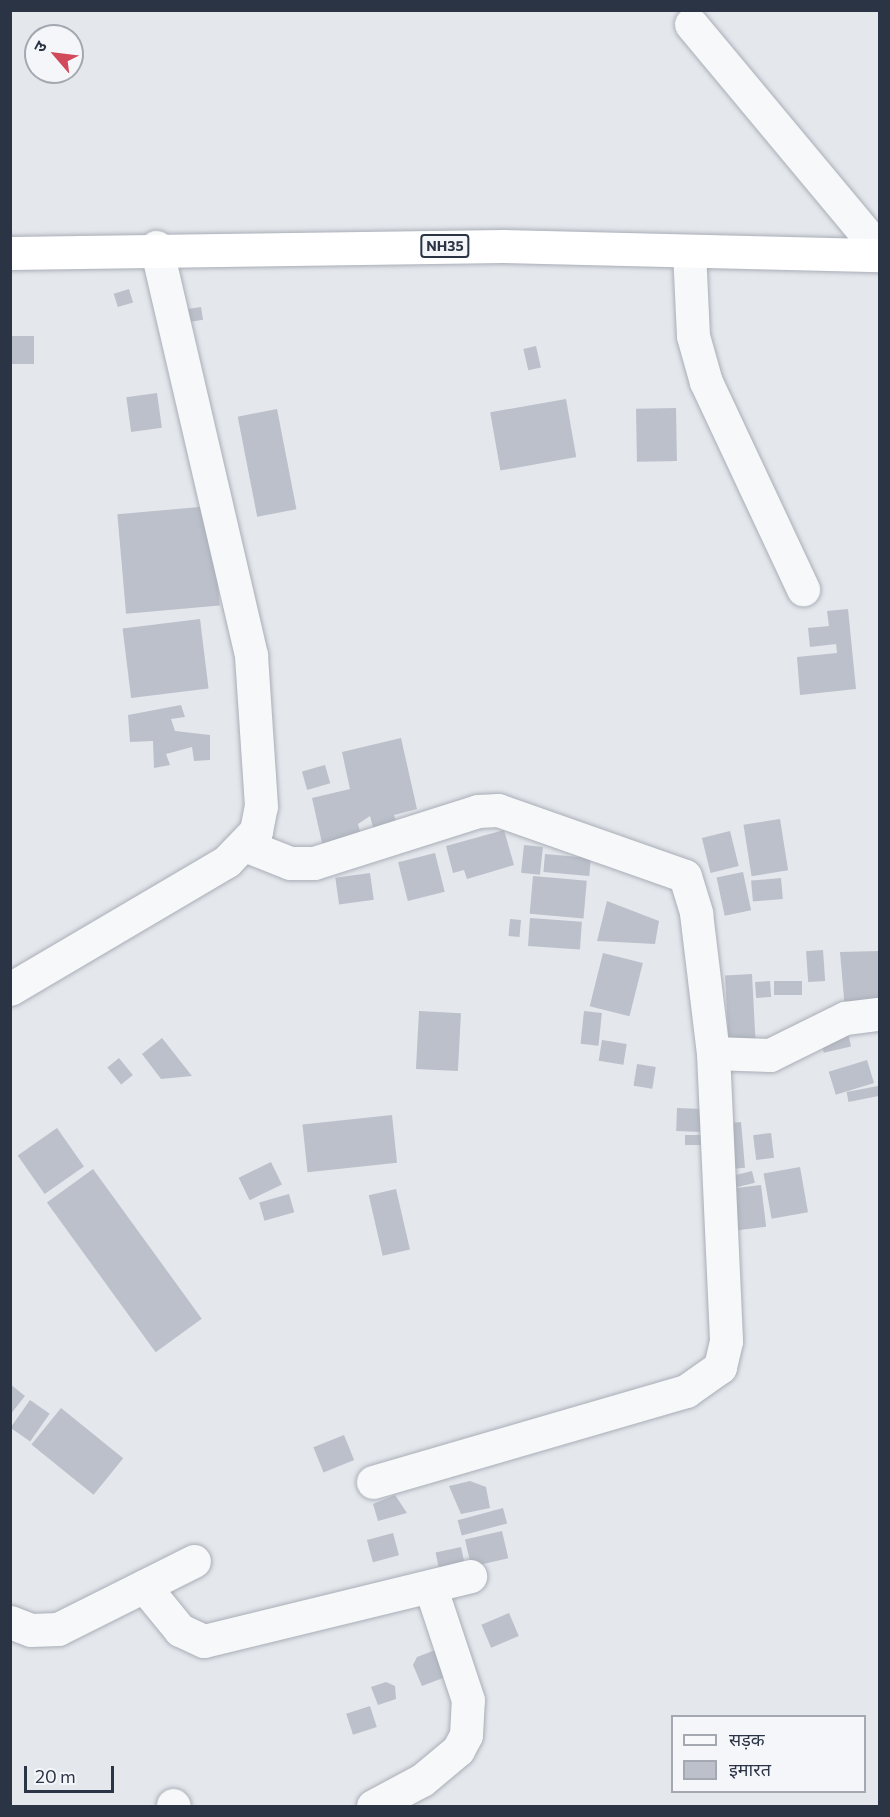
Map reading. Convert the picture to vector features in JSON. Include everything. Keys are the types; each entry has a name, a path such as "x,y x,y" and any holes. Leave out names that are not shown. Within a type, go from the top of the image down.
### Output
{"highway":[{"name":"NH35","path":"10,253 156,247 689,251 879,255"}],"street":[{"path":"691,24 879,251"},
{"path":"10,989 180,891 247,846 261,806 251,656 156,247"},
{"path":"689,251 693,336 706,382 803,589"},
{"path":"247,846 290,863 314,863 478,811 498,810 685,876 696,913 712,1053 726,1341 720,1367 708,1381 686,1391 372,1482"},
{"path":"712,1053 770,1055 845,1018 879,1014"},
{"path":"10,1622 32,1630 57,1629 194,1561"},
{"path":"144,1586 180,1630 204,1641 470,1576"},
{"path":"373,1806 423,1780 458,1750 466,1735 468,1700 430,1586"}],"building":[{"path":"129,289 133,302 118,307 114,294"},
{"path":"201,307 203,320 177,324 175,311"},
{"path":"10,336 34,336 34,364 10,364"},
{"path":"536,346 541,367 528,370 523,349"},
{"path":"157,393 162,428 131,432 126,397"},
{"path":"566,399 576,457 500,470 490,412"},
{"path":"676,408 677,461 637,462 636,409"},
{"path":"277,409 296,509 257,517 238,417"},
{"path":"211,506 220,606 126,614 117,514"},
{"path":"848,609 856,689 800,695 797,657 837,653 836,644 810,647 808,628 829,626 827,611"},
{"path":"200,619 209,688 131,698 123,629"},
{"path":"181,705 185,717 171,719 175,731 210,735 210,760 194,761 192,747 166,754 170,765 154,768 153,741 130,742 128,715"},
{"path":"401,738 417,809 394,815 398,829 375,835 370,816 358,824 363,843 324,852 312,798 350,789 342,752"},
{"path":"325,765 330,783 307,790 302,772"},
{"path":"780,819 788,870 752,876 743,825"},
{"path":"504,830 514,865 467,879 464,870 453,873 446,846"},
{"path":"730,831 739,866 711,873 702,838"},
{"path":"524,845 543,847 540,875 521,873"},
{"path":"435,853 445,892 408,901 398,862"},
{"path":"545,854 591,858 589,876 543,872"},
{"path":"743,872 751,910 725,916 717,878"},
{"path":"370,873 374,900 339,905 335,878"},
{"path":"533,876 587,881 583,919 530,914"},
{"path":"781,878 783,899 753,902 751,881"},
{"path":"607,901 659,921 655,944 597,941"},
{"path":"530,918 582,922 580,950 528,946"},
{"path":"510,919 521,920 519,937 509,936"},
{"path":"823,950 825,981 808,982 806,951"},
{"path":"880,951 880,1003 845,1010 840,952"},
{"path":"603,953 643,963 629,1016 590,1006"},
{"path":"752,974 756,1046 729,1047 725,975"},
{"path":"770,981 771,997 756,998 755,982"},
{"path":"774,981 802,981 802,995 774,995"},
{"path":"419,1011 461,1013 458,1071 416,1069"},
{"path":"584,1011 602,1013 598,1046 581,1044"},
{"path":"847,1029 851,1047 824,1053 820,1035"},
{"path":"162,1038 192,1076 161,1079 142,1054"},
{"path":"602,1040 627,1044 623,1065 599,1061"},
{"path":"119,1058 133,1075 121,1085 107,1067"},
{"path":"867,1060 874,1083 836,1095 829,1072"},
{"path":"637,1064 656,1067 652,1089 634,1086"},
{"path":"878,1086 880,1096 848,1102 847,1092"},
{"path":"677,1108 703,1109 702,1132 676,1131"},
{"path":"392,1115 397,1163 308,1172 302,1124"},
{"path":"741,1122 745,1168 723,1170 719,1124"},
{"path":"57,1128 84,1167 45,1194 18,1156"},
{"path":"771,1133 774,1158 756,1160 753,1135"},
{"path":"685,1135 703,1135 703,1145 685,1145"},
{"path":"271,1162 282,1184 250,1200 239,1178"},
{"path":"800,1167 808,1212 772,1219 764,1173"},
{"path":"93,1169 202,1319 156,1352 47,1203"},
{"path":"752,1171 755,1183 735,1188 732,1176"},
{"path":"761,1185 766,1227 735,1230 730,1189"},
{"path":"396,1189 410,1249 383,1256 369,1195"},
{"path":"289,1194 294,1212 264,1221 259,1203"},
{"path":"10,1384 25,1396 10,1415"},
{"path":"30,1400 50,1414 30,1442 10,1428"},
{"path":"61,1408 123,1458 94,1495 31,1445"},
{"path":"344,1435 354,1460 324,1472 313,1447"},
{"path":"470,1481 486,1487 490,1508 461,1514 449,1486"},
{"path":"395,1495 407,1513 378,1521 373,1504"},
{"path":"503,1508 507,1523 462,1536 458,1520"},
{"path":"502,1531 508,1558 471,1567 465,1540"},
{"path":"393,1533 399,1555 373,1562 367,1540"},
{"path":"461,1547 465,1566 440,1571 436,1552"},
{"path":"509,1613 519,1636 491,1648 481,1625"},
{"path":"446,1646 456,1673 422,1686 413,1665 417,1657"},
{"path":"386,1682 395,1686 396,1699 378,1705 371,1687"},
{"path":"370,1706 377,1727 353,1735 346,1714"}]}
